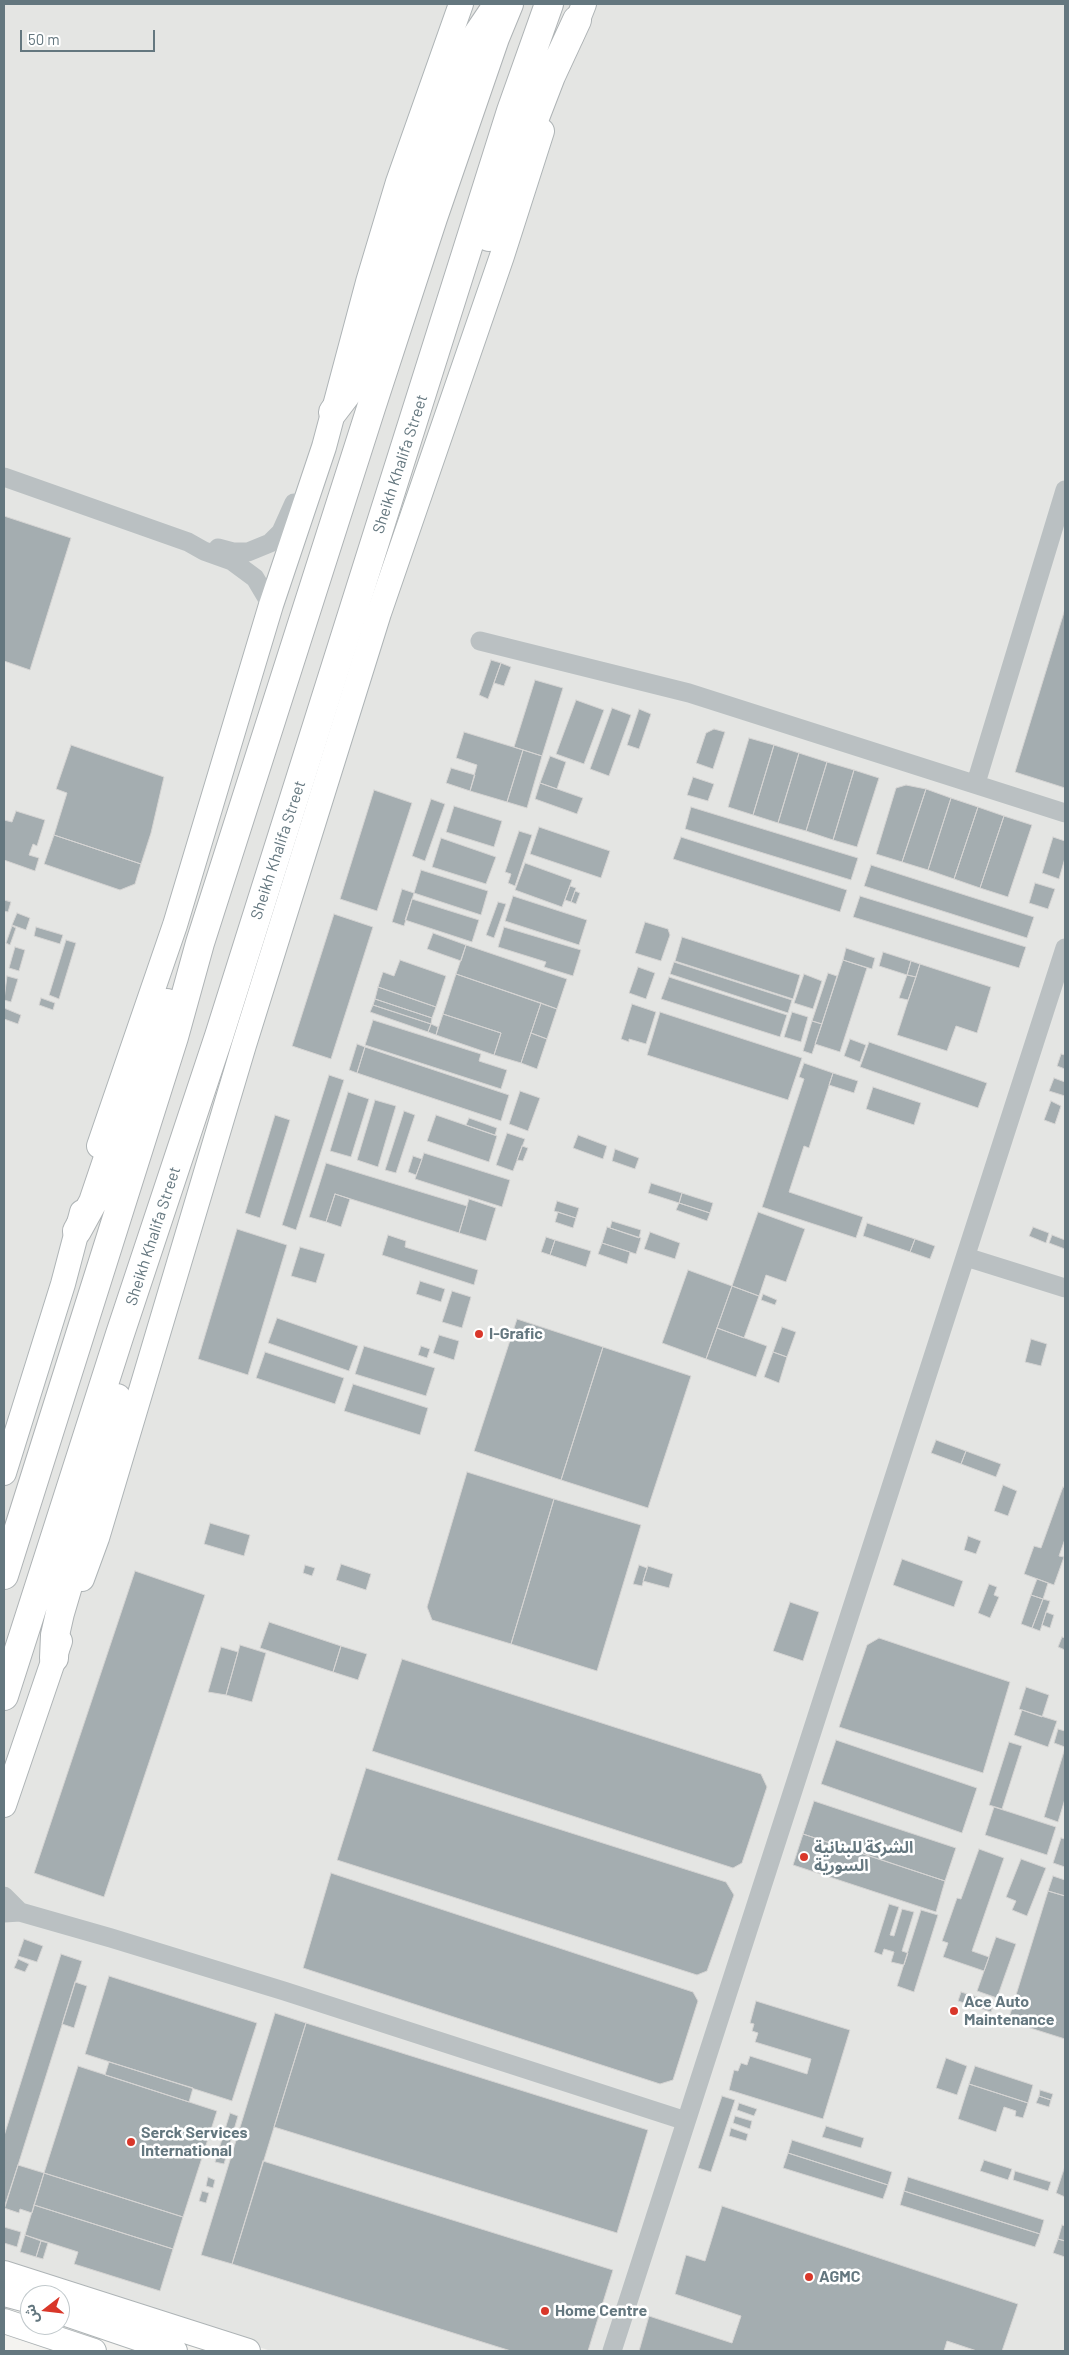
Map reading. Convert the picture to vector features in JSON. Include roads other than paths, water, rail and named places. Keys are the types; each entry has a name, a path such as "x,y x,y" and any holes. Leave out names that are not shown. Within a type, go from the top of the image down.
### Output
{"highway":[{"path":"334,412 346,395 358,370 416,188 460,71 475,38 500,4"},
{"path":"4,1575 177,1029 200,943 433,218 494,38 509,4"},
{"name":"Sheikh Khalifa Street","path":"4,1696 120,1334 219,1036 511,111 550,4"},
{"path":"444,324 460,304 472,279 551,76 581,12"},
{"path":"77,1231 93,1202 117,1131 168,999 200,943"},
{"path":"54,1658 55,1635 60,1613 116,1408 120,1334"}],"main road":[{"path":"4,1473 63,1284 105,1126 176,925 271,605 324,447 368,282 398,182 461,4"},
{"path":"4,1805 97,1538 244,1045 376,622 514,220 581,12"},
{"path":"4,2273 248,2351"},
{"path":"4,2294 20,2298"},
{"path":"70,2315 175,2351"},
{"path":"4,2321 94,2351"}],"street":[{"path":"4,477 188,542 241,552 256,550 270,543 285,525 309,462 324,447"},
{"path":"976,783 1065,490"},
{"path":"188,542 204,551 243,567 254,578 271,605"},
{"path":"480,641 689,693 976,783 1065,813"},
{"path":"612,2351 1065,948"},
{"path":"966,1256 1065,1288"},
{"path":"4,1896 12,1912 284,1991 686,2122"}],"place":[{"name":"I-Grafic","path":"479,1334"},
{"name":"الشركة للبنانية السورية","path":"804,1857"},
{"name":"Ace Auto Maintenance","path":"954,2011"},
{"name":"Serck Services International","path":"131,2142"},
{"name":"AGMC","path":"809,2277"},
{"name":"Home Centre","path":"545,2311"}]}
